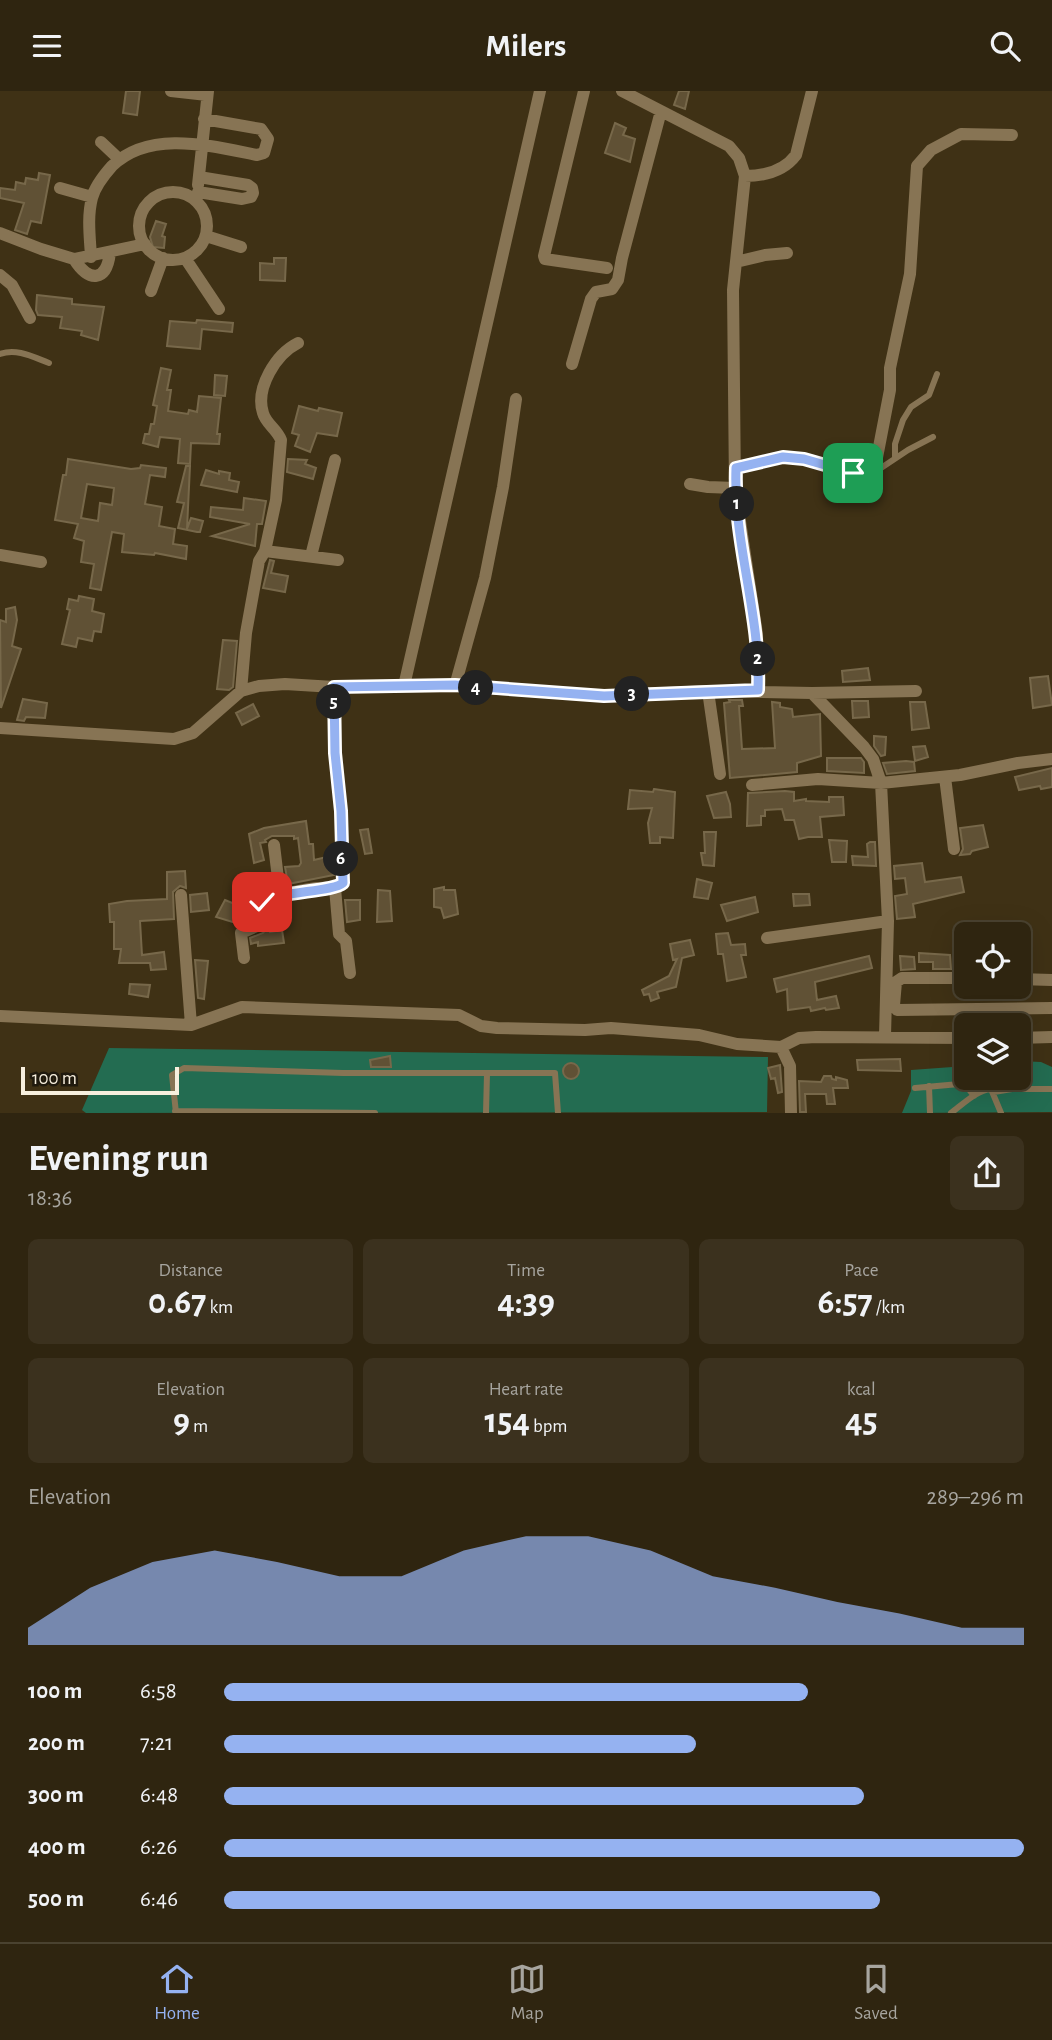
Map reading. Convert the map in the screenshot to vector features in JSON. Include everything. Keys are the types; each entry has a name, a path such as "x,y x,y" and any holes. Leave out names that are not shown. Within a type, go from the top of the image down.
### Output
{"street":[{"path":"171,91 208,93 201,144 197,196 205,214 206,236 198,250 185,258 163,258 145,244 140,230 141,215 155,197 176,191 197,196 242,199 251,197 253,193 252,187 248,185 199,177"},
{"path":"404,686 540,91"},
{"path":"584,91 544,256 545,259 607,268"},
{"path":"622,91 729,146 739,158 745,176 733,290 735,488 757,633 758,690"},
{"path":"745,176 769,174 790,163 796,155 812,91"},
{"path":"572,364 591,299 596,292 612,289 618,280 661,111"},
{"path":"91,257 89,220 92,197 103,176 119,159 145,147 163,144 201,144 257,155 264,153 268,147 268,139 261,129 204,119"},
{"path":"736,468 783,457 804,459 853,473 874,473 889,400 890,368 910,274 915,174 918,166 930,150 961,134 1012,135"},
{"path":"101,142 119,159"},
{"path":"60,188 92,197"},
{"path":"0,233 74,259 145,244"},
{"path":"206,236 242,247"},
{"path":"74,259 85,274 103,274 107,270 110,252"},
{"path":"736,262 787,253"},
{"path":"151,291 163,258"},
{"path":"185,258 219,309"},
{"path":"0,275 12,285 30,318"},
{"path":"241,691 246,632 259,561 265,551 276,500 281,440 278,431 263,414 262,395 274,364 298,343"},
{"path":"455,685 485,577 503,487 516,399"},
{"path":"311,556 335,460"},
{"path":"690,484 708,488 735,488"},
{"path":"265,551 338,560"},
{"path":"0,555 41,562"},
{"path":"0,728 174,739 193,733 241,691 259,686 285,684 334,687 455,685 604,696 758,690 812,693 916,691"},
{"path":"244,958 241,933 259,925 263,920 262,902 280,895 335,888 343,883 334,687"},
{"path":"708,691 720,775"},
{"path":"812,693 864,747 873,759 881,783 888,921 885,1036"},
{"path":"752,785 818,779 881,783 945,777 1052,759"},
{"path":"945,777 954,849"},
{"path":"274,845 280,895"},
{"path":"335,888 339,934 346,941 350,973"},
{"path":"181,895 191,1025"},
{"path":"767,938 888,921"},
{"path":"954,978 902,978 896,982 894,1005 897,1010 1052,1008"},
{"path":"1031,979 1052,980"},
{"path":"0,1016 191,1025 242,1007 459,1015 481,1026 497,1028 611,1028 699,1035 737,1044 781,1047 799,1038 816,1037 954,1038"},
{"path":"1031,1038 1052,1037"},
{"path":"781,1047 790,1066 792,1112"}],"lane":[{"path":"0,353 17,352 49,363"},
{"path":"895,458 895,444 903,420 911,407 929,395 937,374"},
{"path":"874,473 933,437"},
{"path":"375,1112 175,1112 172,1075 184,1068 555,1073 558,1112"},
{"path":"486,1112 487,1074"},
{"path":"915,1088 960,1084 967,1087 974,1096"},
{"path":"929,1086 930,1112"},
{"path":"951,1112 986,1089 995,1092 1052,1089"},
{"path":"995,1092 1001,1112"}],"green space":[{"path":"109,1048 768,1057 767,1112 86,1113 82,1110"},
{"path":"1031,1062 1041,1062 1052,1067 1052,1112 902,1113 911,1091 911,1070 954,1067 954,1090 1031,1090"}],"building":[{"path":"126,91 140,91 137,115 123,113"},
{"path":"679,91 689,91 685,109 674,105"},
{"path":"615,123 626,128 623,135 635,139 630,162 605,153"},
{"path":"39,173 50,175 41,223 31,221 27,234 15,230 24,203 0,198 0,188 15,190 16,182 25,184 26,178 38,180"},
{"path":"156,221 166,224 162,236 165,237 164,248 153,247 150,237"},
{"path":"274,258 286,258 285,281 260,280 260,263 274,264"},
{"path":"37,295 72,299 72,304 104,307 98,340 81,335 82,331 60,328 62,317 38,315"},
{"path":"197,320 233,323 232,332 202,329 200,349 167,346 170,321 196,323"},
{"path":"161,368 171,370 167,390 171,390 168,411 188,414 189,410 197,412 199,396 221,398 217,434 220,434 219,444 191,443 190,464 178,463 180,439 160,437 158,447 143,443 145,434 149,434 151,424 154,424 157,406 153,405"},
{"path":"215,375 227,376 225,396 214,395"},
{"path":"299,406 342,413 337,436 317,433 310,452 295,446 299,435 292,433"},
{"path":"68,459 131,469 140,468 141,465 166,468 165,477 150,475 145,504 162,507 159,526 175,529 173,544 187,546 186,559 155,553 122,552 124,534 112,532 101,590 90,588 94,564 81,562 84,541 74,538 78,524 55,520 63,475 66,475","holes":["87,484 114,488 112,505 100,503 98,521 81,518"]},
{"path":"288,459 307,460 305,464 316,468 313,479 287,472"},
{"path":"186,466 190,466 187,529 191,518 203,521 200,532 178,528 184,503 177,502"},
{"path":"206,470 219,474 219,471 230,473 229,480 239,482 237,492 201,485"},
{"path":"244,498 266,501 262,524 257,524 255,546 212,536 250,524 210,517 211,507 243,510"},
{"path":"270,560 274,561 271,573 288,576 285,592 263,588"},
{"path":"79,596 94,599 92,611 104,614 101,632 94,631 92,641 78,638 76,647 62,644 70,610 67,609 69,599 78,601"},
{"path":"15,607 17,620 12,646 21,649 1,708 0,620 6,622 6,609"},
{"path":"223,640 237,641 233,687 229,690 217,689"},
{"path":"868,668 870,680 843,682 842,671"},
{"path":"1048,676 1052,705 1033,708 1030,678"},
{"path":"23,699 47,703 45,718 26,717 24,721 17,720"},
{"path":"729,700 742,700 743,706 739,706 742,749 775,748 772,702 792,709 793,717 820,714 821,756 797,763 797,772 730,778 724,703 730,702"},
{"path":"852,701 868,701 869,717 853,718"},
{"path":"910,702 925,702 929,728 912,730"},
{"path":"253,704 259,716 242,725 236,713"},
{"path":"874,736 886,737 885,755 881,756 874,746"},
{"path":"925,746 928,757 915,761 913,747"},
{"path":"827,758 861,758 864,762 864,773 827,771"},
{"path":"914,762 915,771 887,774 883,763"},
{"path":"1052,768 1052,787 1019,790 1015,777"},
{"path":"654,789 675,792 673,838 660,837 660,843 650,843 648,823 652,808 628,809 630,790 653,792"},
{"path":"726,792 731,817 714,818 707,796"},
{"path":"794,792 794,801 806,799 829,802 829,797 843,797 844,815 820,817 822,837 799,839 794,820 785,820 782,809 765,810 765,816 761,816 761,825 747,826 748,793"},
{"path":"306,821 309,844 313,844 314,860 331,856 334,875 288,884 285,867 299,866 301,863 298,838 294,839 294,836 272,836 265,840 266,842 260,843 264,860 254,863 249,834 264,828"},
{"path":"983,825 988,847 960,855 963,849 960,828"},
{"path":"368,829 372,853 365,854 360,830"},
{"path":"704,832 716,832 714,866 703,865 701,853 705,853"},
{"path":"829,840 847,841 846,862 832,862"},
{"path":"875,842 876,866 853,865 852,856 868,857 867,844"},
{"path":"922,863 925,882 961,877 964,892 913,904 915,917 897,919 895,896 907,894 905,878 895,879 894,866"},
{"path":"185,871 186,888 180,886 173,892 174,919 140,921 142,955 164,952 166,969 151,970 150,963 119,963 121,949 114,949 114,922 110,922 109,904 167,899 167,872"},
{"path":"697,879 712,883 708,899 694,897"},
{"path":"444,887 444,890 455,890 458,914 444,918 441,908 434,907 434,889"},
{"path":"378,890 390,891 392,921 377,922"},
{"path":"207,893 209,910 191,912 190,895"},
{"path":"793,894 809,894 810,905 794,906"},
{"path":"755,897 758,912 727,921 721,905"},
{"path":"225,900 237,905 254,900 254,917 239,924 216,917"},
{"path":"345,900 360,900 360,920 347,922"},
{"path":"269,926 270,932 282,930 284,943 258,946 258,942 251,944 250,938 263,933"},
{"path":"728,933 731,945 745,944 746,955 741,955 746,977 727,981 723,954 718,954 716,934"},
{"path":"690,940 694,955 682,958 676,987 657,992 659,998 651,1001 649,994 644,995 642,990 669,976 677,959 673,960 670,944"},
{"path":"919,953 950,955 951,969 933,969 933,962 919,962"},
{"path":"869,956 872,968 815,982 817,1000 836,996 839,1008 811,1011 810,1007 788,1010 787,989 777,992 774,979"},
{"path":"900,956 914,957 915,969 901,970"},
{"path":"195,960 208,961 204,999 198,998"},
{"path":"130,984 150,985 148,997 129,994"},
{"path":"390,1056 391,1067 371,1067 370,1060"},
{"path":"900,1059 901,1071 858,1070 857,1060"},
{"path":"568,1063 574,1063 579,1071 577,1077 568,1079 563,1074 563,1068"},
{"path":"780,1065 782,1092 778,1093 775,1078 771,1079 768,1068"},
{"path":"824,1076 847,1080 848,1088 833,1088 835,1104 827,1104 826,1094 805,1094 806,1112 800,1112 799,1081 821,1082"}],"route":[{"path":"262,902 265,899 309,890 335,888 343,883 334,687 455,685 491,690 604,696 758,690 757,633 735,488 736,468 783,457 804,459 853,473"}]}
